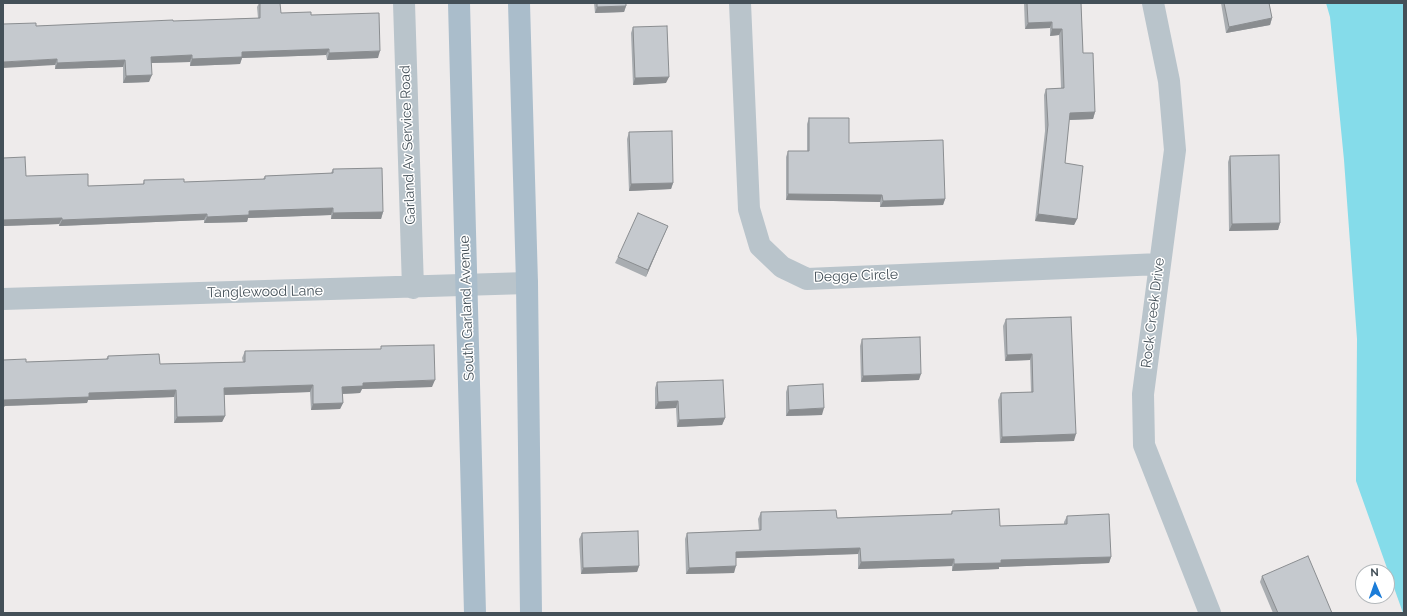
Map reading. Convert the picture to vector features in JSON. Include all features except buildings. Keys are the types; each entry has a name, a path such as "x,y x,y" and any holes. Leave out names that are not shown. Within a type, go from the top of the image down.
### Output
{"main road":[{"name":"South Garland Avenue","path":"459,3 475,613"},
{"path":"519,3 527,283 530,613"}],"street":[{"name":"Garland Av Service Road","path":"404,3 413,288"},
{"name":"Degge Circle","path":"740,3 749,209 760,246 782,267 807,278 1160,264"},
{"name":"Rock Creek Drive","path":"1153,3 1169,81 1175,150 1143,394 1144,445 1210,613"},
{"name":"Tanglewood Lane","path":"3,299 413,288 527,283"}],"water":[{"path":"1326,3 1404,3 1404,613 1395,591 1395,564 1386,564 1356,481 1357,339 1344,160 1330,17"}]}
